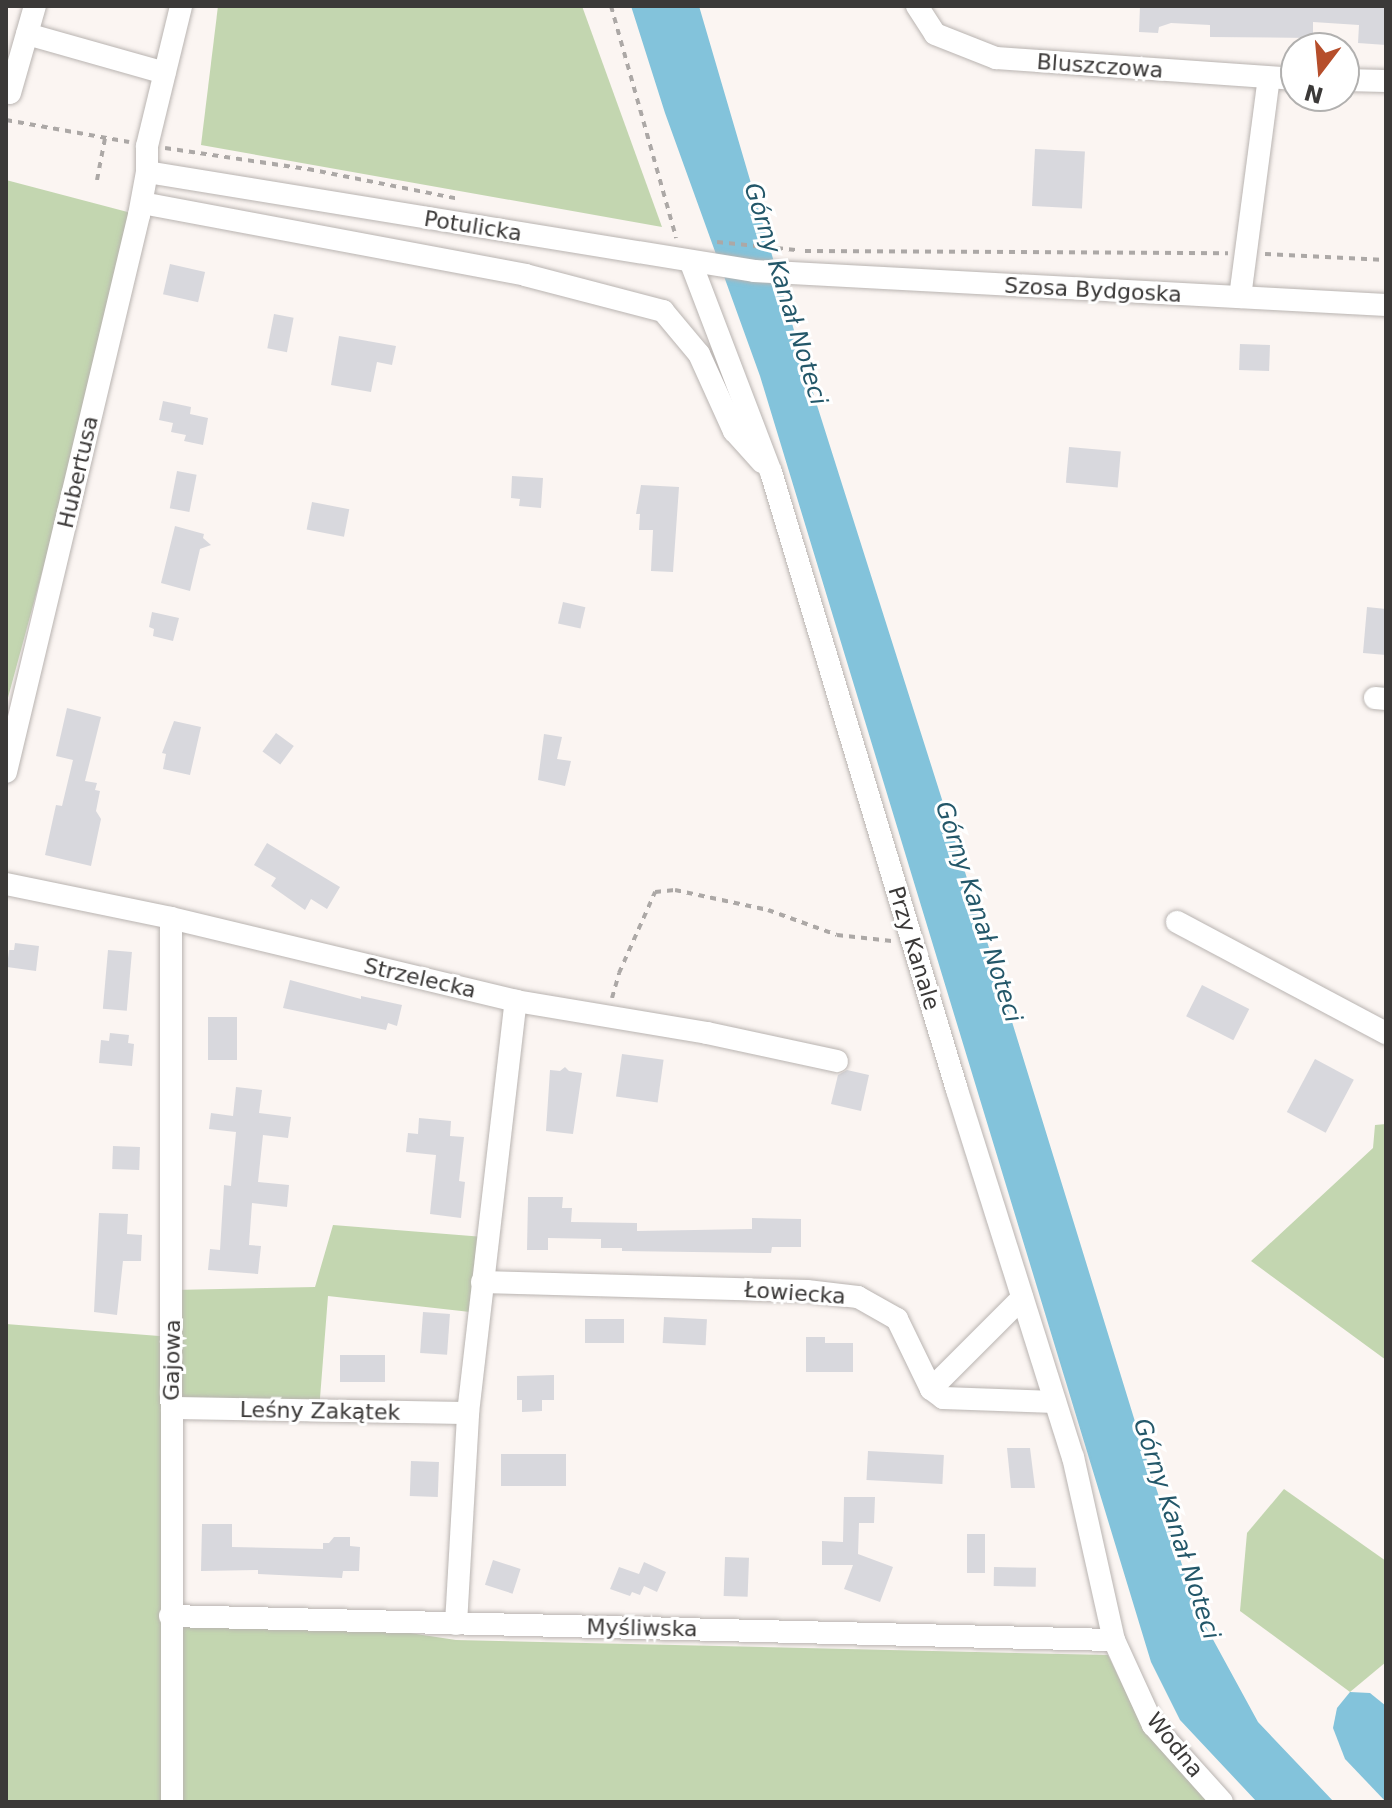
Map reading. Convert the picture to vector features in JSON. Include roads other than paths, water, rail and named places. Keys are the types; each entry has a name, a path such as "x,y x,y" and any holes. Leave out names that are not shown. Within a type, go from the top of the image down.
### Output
{"street":[{"path":"6,91 10,93 35,6"},
{"name":"Hubertusa","path":"6,772 142,203 147,146 181,6"},
{"name":"Bluszczowa","path":"917,6 935,34 996,58 1280,78"},
{"path":"27,34 165,73"},
{"path":"1240,297 1269,78"},
{"path":"1360,80 1386,81"},
{"name":"Potulicka","path":"147,172 701,264 800,274"},
{"path":"142,203 525,275 663,311 699,354 734,431 771,472"},
{"name":"Przy Kanale","path":"701,264 771,472 912,941 1073,1457 1114,1640"},
{"name":"Szosa Bydgoska","path":"800,274 1386,305"},
{"name":"Strzelecka","path":"6,884 171,918 516,1001 837,1061"},
{"name":"Gajowa","path":"171,918 172,1802"},
{"path":"1177,922 1386,1033"},
{"path":"456,1624 468,1413 516,1001"},
{"name":"Łowiecka","path":"482,1282 807,1291 858,1297 897,1319 931,1389"},
{"path":"1022,1298 931,1389 943,1398 1055,1402"},
{"name":"Leśny Zakątek","path":"172,1408 468,1413"},
{"name":"Myśliwska","path":"170,1616 1114,1640"},
{"name":"Wodna","path":"1114,1640 1153,1725 1222,1802"}],"water":[{"path":"631,6 699,6 803,361 997,973 1149,1467 1198,1612 1258,1722 1334,1802 1257,1802 1180,1720 1151,1662 760,376 665,113"},
{"path":"1350,1692 1370,1693 1386,1706 1386,1802 1345,1759 1333,1728 1337,1708"}],"water label":[{"name":"Górny Kanał Noteci","path":"785,294"},
{"name":"Górny Kanał Noteci","path":"978,912"},
{"name":"Górny Kanał Noteci","path":"1176,1529"}]}
